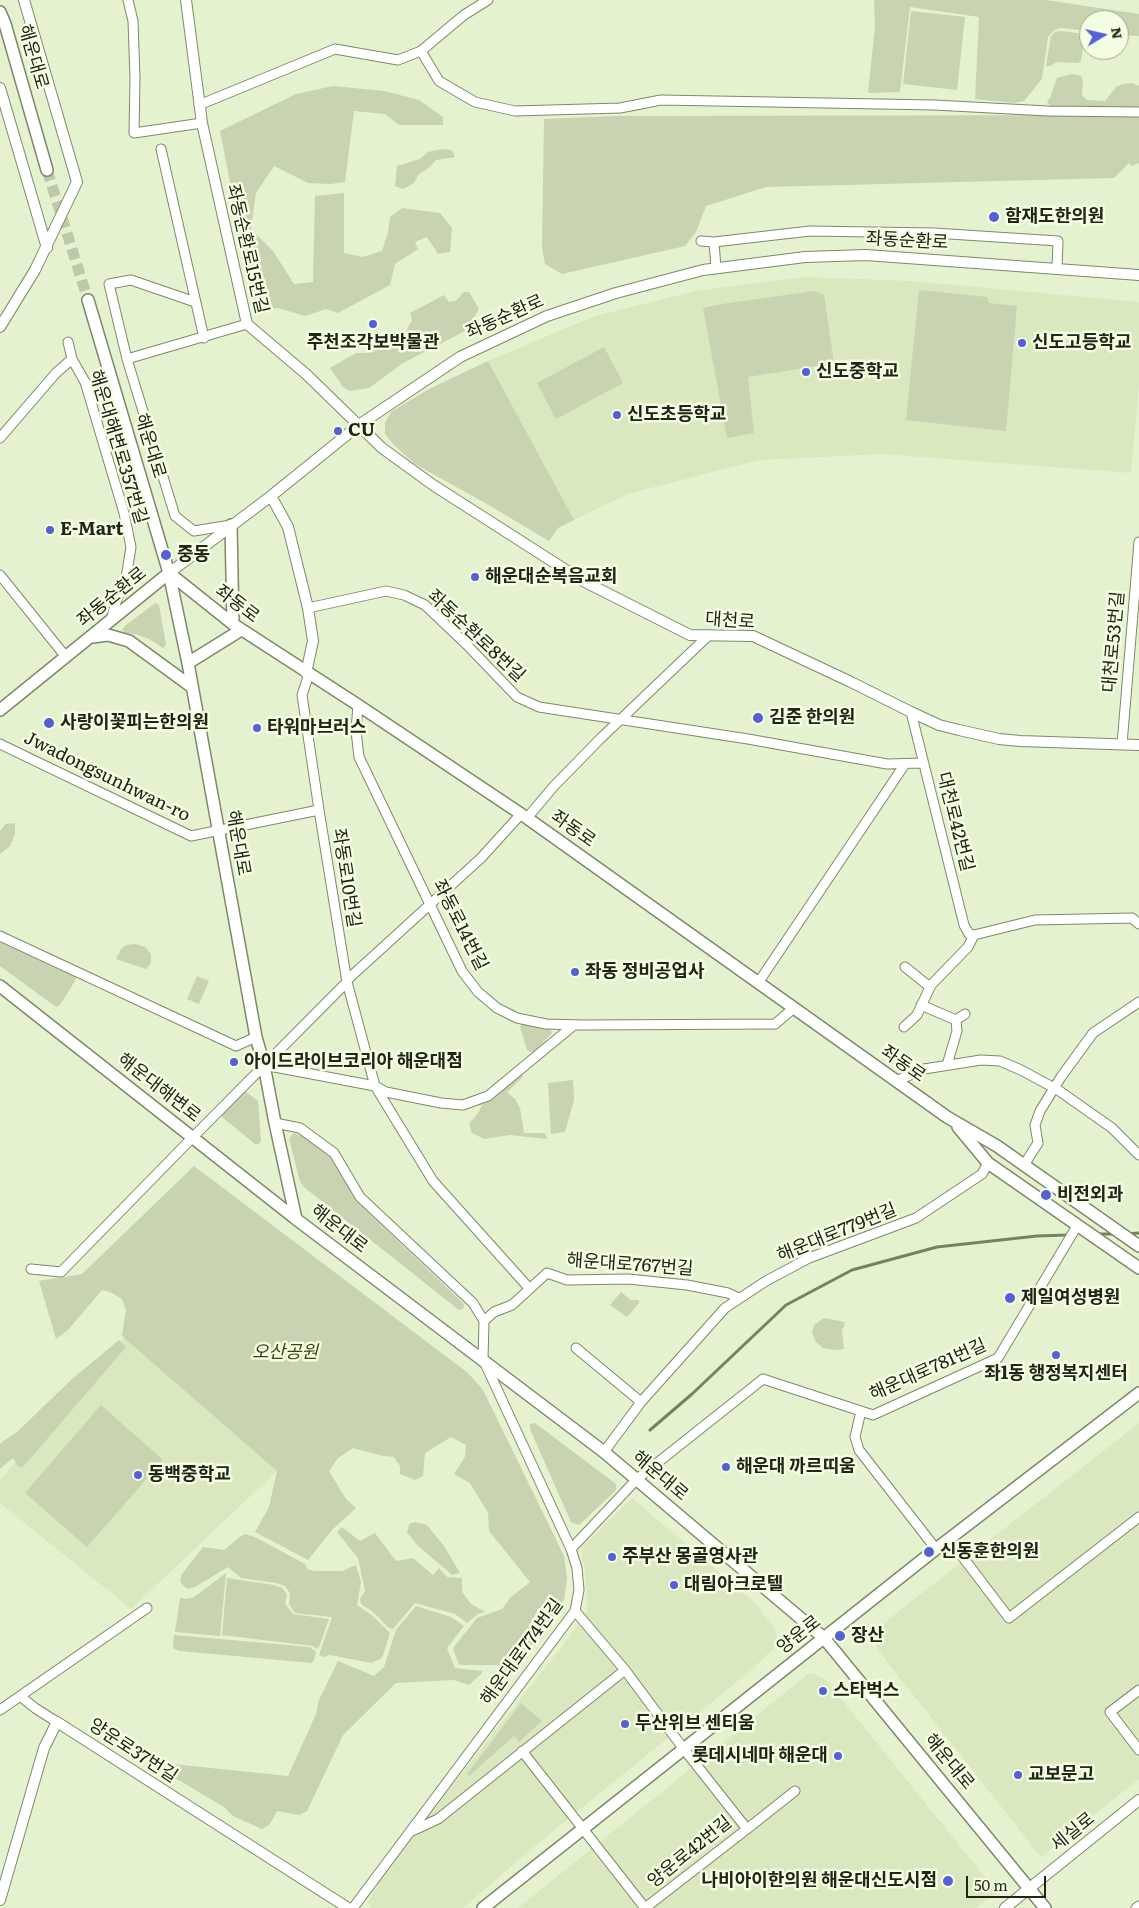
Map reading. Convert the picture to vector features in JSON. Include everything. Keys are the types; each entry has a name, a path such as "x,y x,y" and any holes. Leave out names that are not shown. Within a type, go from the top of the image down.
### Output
{"main road":[{"name":"해운대로","path":"0,12 47,170"},
{"name":"해운대로","path":"88,300 169,573 188,663 256,1037 264,1065 296,1219 604,1452 824,1638 1045,1908"},
{"path":"188,663 237,627 231,525"},
{"name":"좌동순환로","path":"0,710 169,573"},
{"name":"좌동로","path":"169,573 237,627 524,816 896,1081 952,1120 997,1146 1139,1246"},
{"path":"90,637 108,634 129,641 192,687"},
{"name":"해운대해변로","path":"0,986 296,1219"},
{"name":"좌동로","path":"952,1120 988,1163 1138,1268"},
{"name":"양운로","path":"487,1907 683,1748 936,1549 1138,1396"}],"street":[{"path":"0,327 47,248 77,182 24,0"},
{"path":"128,0 133,31 135,78 134,134 202,123"},
{"name":"좌동순환로15번길","path":"186,0 202,123 247,324 306,374 359,425"},
{"path":"200,105 335,49 398,60 421,51 464,15 488,0"},
{"path":"421,51 439,81 475,102 515,111 620,108 661,100 934,105 1048,111 1139,112"},
{"path":"0,88 47,248"},
{"path":"160,148 204,338"},
{"path":"702,241 714,242 810,231 934,233 1058,241 1057,268"},
{"path":"714,242 716,268"},
{"name":"좌동순환로","path":"169,573 271,496 359,425 460,357 547,316 616,293 703,270 805,257 866,255 1139,275"},
{"path":"196,302 131,280 109,284 127,359 175,516 194,532 231,525"},
{"path":"127,359 247,324"},
{"path":"68,342 72,359"},
{"name":"해운대해변로357번길","path":"0,438 56,373 72,359 85,382 124,513 131,547 126,578 111,620"},
{"name":"대천로","path":"359,425 382,448 433,486 583,581 690,635 753,636 939,725 1020,742 1139,745"},
{"path":"271,496 288,527 308,608 313,641 308,674"},
{"name":"대천로53번길","path":"1122,744 1139,542"},
{"path":"0,575 66,657"},
{"name":"좌동순환로8번길","path":"308,608 386,591 404,595 424,605 517,696 539,707 620,721 662,725 887,764 922,763"},
{"path":"31,1269 61,1272 347,981 481,858 708,636"},
{"name":"좌동로10번길","path":"308,674 302,695 318,810 347,981 375,1086 433,1181 529,1288"},
{"name":"좌동로14번길","path":"358,705 356,731 359,757 462,971 478,992 497,1008 517,1018 546,1024 775,1024 794,1008"},
{"name":"대천로42번길","path":"911,712 922,763 964,925 969,934 974,935"},
{"name":"Jwadongsunhwan-ro","path":"0,744 191,836 318,810"},
{"path":"758,983 905,764"},
{"path":"956,1020 921,1005 930,987 968,948 974,935 1036,920 1132,918 1139,924"},
{"path":"0,936 236,1046 256,1037"},
{"path":"905,967 930,987"},
{"path":"1024,1165 1038,1143 1036,1125 1040,1111 1093,1033 1139,1002"},
{"name":"좌동로","path":"904,1027 917,1015 921,1005"},
{"path":"956,1020 965,1014"},
{"path":"947,1065 957,1031 956,1020"},
{"path":"264,1065 375,1086 386,1092 441,1103 463,1105 488,1096 574,1024"},
{"path":"896,1081 924,1069 981,1060 1000,1061 1055,1088 1112,1128 1139,1155"},
{"path":"275,1123 300,1128 334,1153 360,1197 473,1303 484,1321 483,1359"},
{"name":"해운대로779번길","path":"604,1452 641,1402 712,1320 739,1298 772,1277 809,1258 916,1218 982,1174 988,1163"},
{"name":"해운대로781번길","path":"637,1479 763,1379 873,1414 998,1358 1077,1226"},
{"name":"해운대로767번길","path":"529,1288 547,1273 567,1280 628,1279 687,1284 728,1293 739,1298"},
{"path":"484,1321 494,1312 512,1305 529,1288"},
{"path":"576,1348 641,1402"},
{"name":"해운대로774번길","path":"353,1908 575,1611 579,1590 577,1568 571,1549 483,1359"},
{"path":"861,1411 855,1436 859,1450 936,1549"},
{"path":"571,1549 637,1479"},
{"path":"949,1539 1010,1618 1139,1517"},
{"path":"0,1710 147,1608"},
{"name":"양운로42번길","path":"575,1611 625,1670 747,1829 645,1908"},
{"path":"408,1833 438,1819 625,1670"},
{"path":"1139,1690 1110,1712 1139,1750"},
{"path":"0,1900 44,1748 57,1722 20,1696"},
{"name":"양운로37번길","path":"57,1722 348,1908"},
{"path":"522,1751 645,1908"},
{"path":"747,1829 795,1791"},
{"name":"세실로","path":"1005,1908 1139,1800"}],"shaded area":[{"path":"804,277 911,281 1139,302 1139,384 1131,473 882,454 760,460 627,494 574,520 488,361 595,316 696,291"},
{"name":"동백중학교","path":"124,1338 277,1471 131,1609 0,1503 0,1480"},
{"path":"1139,1423 1139,1779 1041,1857 877,1649 875,1630"},
{"path":"632,1498 754,1602 774,1628 777,1638 774,1648 750,1671 535,1846 463,1908 371,1908 368,1902 390,1864 564,1644 587,1611 586,1580 581,1548"},
{"path":"812,1673 826,1680 997,1892 976,1908 518,1908 808,1674"}],"green space":[{"path":"874,0 1046,0 1112,10 1079,10 1079,30 1061,28 1054,30 1048,37 1042,79 1024,101 1014,103 975,99 979,17 910,7 900,92 868,93 875,27"},
{"path":"911,11 965,17 957,90 903,84"},
{"path":"1129,12 1139,14 1139,36 1129,36"},
{"path":"1055,32 1079,33 1079,60 1081,61 1078,63 1057,62 1046,66 1051,36"},
{"path":"1072,74 1081,76 1083,81 1082,95 1087,100 1105,101 1116,87 1123,84 1132,83 1139,86 1139,109 1050,106 1047,102 1057,78"},
{"path":"333,86 384,91 419,100 443,117 443,125 399,125 385,114 354,111 345,182 330,184 308,183 274,166 256,193 251,229 273,251 294,284 313,282 315,196 344,193 344,253 363,257 382,251 390,217 402,208 440,213 452,228 450,252 438,254 427,237 415,242 418,249 395,264 390,285 338,313 326,309 305,316 278,308 255,310 220,131 296,94"},
{"path":"1139,115 1139,163 1132,166 1129,163 1114,178 766,187 706,206 696,232 685,246 562,274 545,264 542,247 544,119 616,116"},
{"path":"442,149 452,150 455,157 436,160 430,167 418,175 414,183 403,189 395,186 397,166 420,159 428,152"},
{"path":"919,290 987,297 989,303 1017,306 1006,431 906,420"},
{"path":"814,291 824,295 834,363 748,377 754,433 727,438 703,308"},
{"path":"463,292 469,292 479,309 467,330 403,363 369,388 349,391 343,387 330,368 356,353 366,353 384,348 405,333 412,320 410,313 444,295 449,302 455,301"},
{"path":"604,347 623,383 556,419 537,383"},
{"path":"488,361 574,520 558,528 549,541 415,464 385,434 385,423 391,412 429,389"},
{"path":"155,603 159,605 166,645 163,648 149,639 126,633 122,630"},
{"path":"15,823 15,834 10,846 0,854 0,831 6,824"},
{"path":"0,941 76,977 60,1005 56,1007 0,966"},
{"path":"135,944 145,947 151,954 151,963 146,969 116,959 121,949 126,945"},
{"path":"197,976 209,981 199,1004 187,999"},
{"path":"523,1024 551,1030 552,1033 534,1052 530,1052 527,1050 520,1026"},
{"path":"521,1074 523,1077 507,1092 515,1099 520,1108 524,1133 545,1133 547,1139 510,1135 484,1139 472,1133 469,1124 478,1113 484,1101 496,1095"},
{"path":"573,1080 574,1100 565,1132 551,1134 548,1083"},
{"path":"245,1091 258,1101 261,1140 259,1144 255,1144 222,1117 222,1112"},
{"path":"294,1133 305,1137 330,1156 356,1201 464,1304 463,1309 459,1310 305,1188 300,1182 289,1138"},
{"name":"오산공원","path":"194,1166 468,1373 483,1390 564,1556 567,1578 564,1600 517,1665 459,1665 453,1648 477,1618 502,1609 511,1597 530,1582 489,1531 488,1513 470,1483 454,1474 465,1457 466,1445 451,1437 425,1453 423,1476 415,1480 400,1474 400,1466 394,1457 353,1448 338,1458 329,1471 346,1499 356,1508 333,1529 308,1560 255,1532 269,1507 277,1471 124,1338 122,1335 126,1310 122,1299 102,1290 68,1330 56,1339 39,1281 82,1274"},
{"path":"621,1292 631,1300 640,1302 627,1317 610,1305"},
{"path":"824,1318 845,1322 842,1332 844,1349 823,1348 816,1342 812,1333 814,1325"},
{"path":"119,1340 126,1347 23,1467 18,1466 13,1458 0,1469 0,1444 17,1432 71,1380"},
{"path":"101,1405 163,1460 87,1547 25,1493"},
{"path":"535,1423 616,1484 616,1490 579,1525 571,1522 530,1429 530,1424"},
{"path":"415,1522 427,1525 444,1546 460,1573 452,1575 416,1544 407,1532 409,1524"},
{"path":"342,1527 360,1541 375,1533 396,1561 413,1558 433,1575 439,1568 447,1577 462,1578 462,1592 471,1604 485,1612 478,1614 467,1623 455,1614 415,1603 393,1629 389,1628 373,1612 361,1604 360,1598 365,1591 358,1558 337,1532"},
{"path":"246,1534 305,1564 307,1569 315,1571 342,1571 356,1565 361,1582 357,1605 373,1616 390,1633 382,1658 371,1663 330,1655 324,1657 319,1655 332,1617 295,1613 289,1604 290,1593 285,1586 241,1578 228,1567 195,1587 187,1589 180,1582 182,1574 203,1547 224,1550"},
{"path":"226,1573 220,1636 175,1632 180,1598 194,1597"},
{"path":"227,1578 274,1585 282,1588 287,1594 285,1604 293,1614 329,1619 319,1647 316,1649 313,1646 222,1635"},
{"path":"416,1606 451,1617 464,1626 447,1648 455,1668 483,1671 469,1685 454,1680 396,1683 343,1735 307,1811 299,1815 277,1811 270,1824 262,1829 233,1816 224,1807 133,1753 162,1763 288,1776 316,1714 319,1700 338,1661 374,1676 384,1667 396,1630"},
{"path":"174,1635 310,1647 316,1652 312,1663 180,1651 173,1648"},
{"path":"521,1703 542,1721 519,1742 514,1736 469,1776 467,1774"}],"waterway":[{"path":"1127,1234 1139,1233"},
{"path":"1097,1234 1116,1234"},
{"path":"650,1430 692,1394 786,1305 852,1270 937,1247 1037,1236 1068,1235"}],"tunnel":[{"path":"47,170 88,300"}],"place":[{"name":"함재도한의원","path":"994,217"},
{"name":"주천조각보박물관","path":"373,324"},
{"name":"신도고등학교","path":"1022,343"},
{"name":"신도중학교","path":"806,372"},
{"name":"신도초등학교","path":"617,415"},
{"name":"CU","path":"338,431"},
{"name":"E-Mart","path":"50,530"},
{"name":"중동","path":"166,555"},
{"name":"해운대순복음교회","path":"475,577"},
{"name":"김준 한의원","path":"758,718"},
{"name":"사랑이꽃피는한의원","path":"49,723"},
{"name":"타워마브러스","path":"257,728"},
{"name":"좌동 정비공업사","path":"575,972"},
{"name":"아이드라이브코리아 해운대점","path":"234,1062"},
{"name":"비전외과","path":"1046,1195"},
{"name":"제일여성병원","path":"1010,1298"},
{"name":"좌1동 행정복지센터","path":"1056,1355"},
{"name":"해운대 까르띠움","path":"726,1467"},
{"name":"동백중학교","path":"138,1475"},
{"name":"신동훈한의원","path":"929,1552"},
{"name":"주부산 몽골영사관","path":"612,1557"},
{"name":"대림아크로텔","path":"674,1585"},
{"name":"장산","path":"840,1636"},
{"name":"스타벅스","path":"823,1691"},
{"name":"두산위브 센티움","path":"625,1724"},
{"name":"롯데시네마 해운대","path":"838,1756"},
{"name":"교보문고","path":"1018,1775"},
{"name":"나비아이한의원 해운대신도시점","path":"948,1881"}]}
